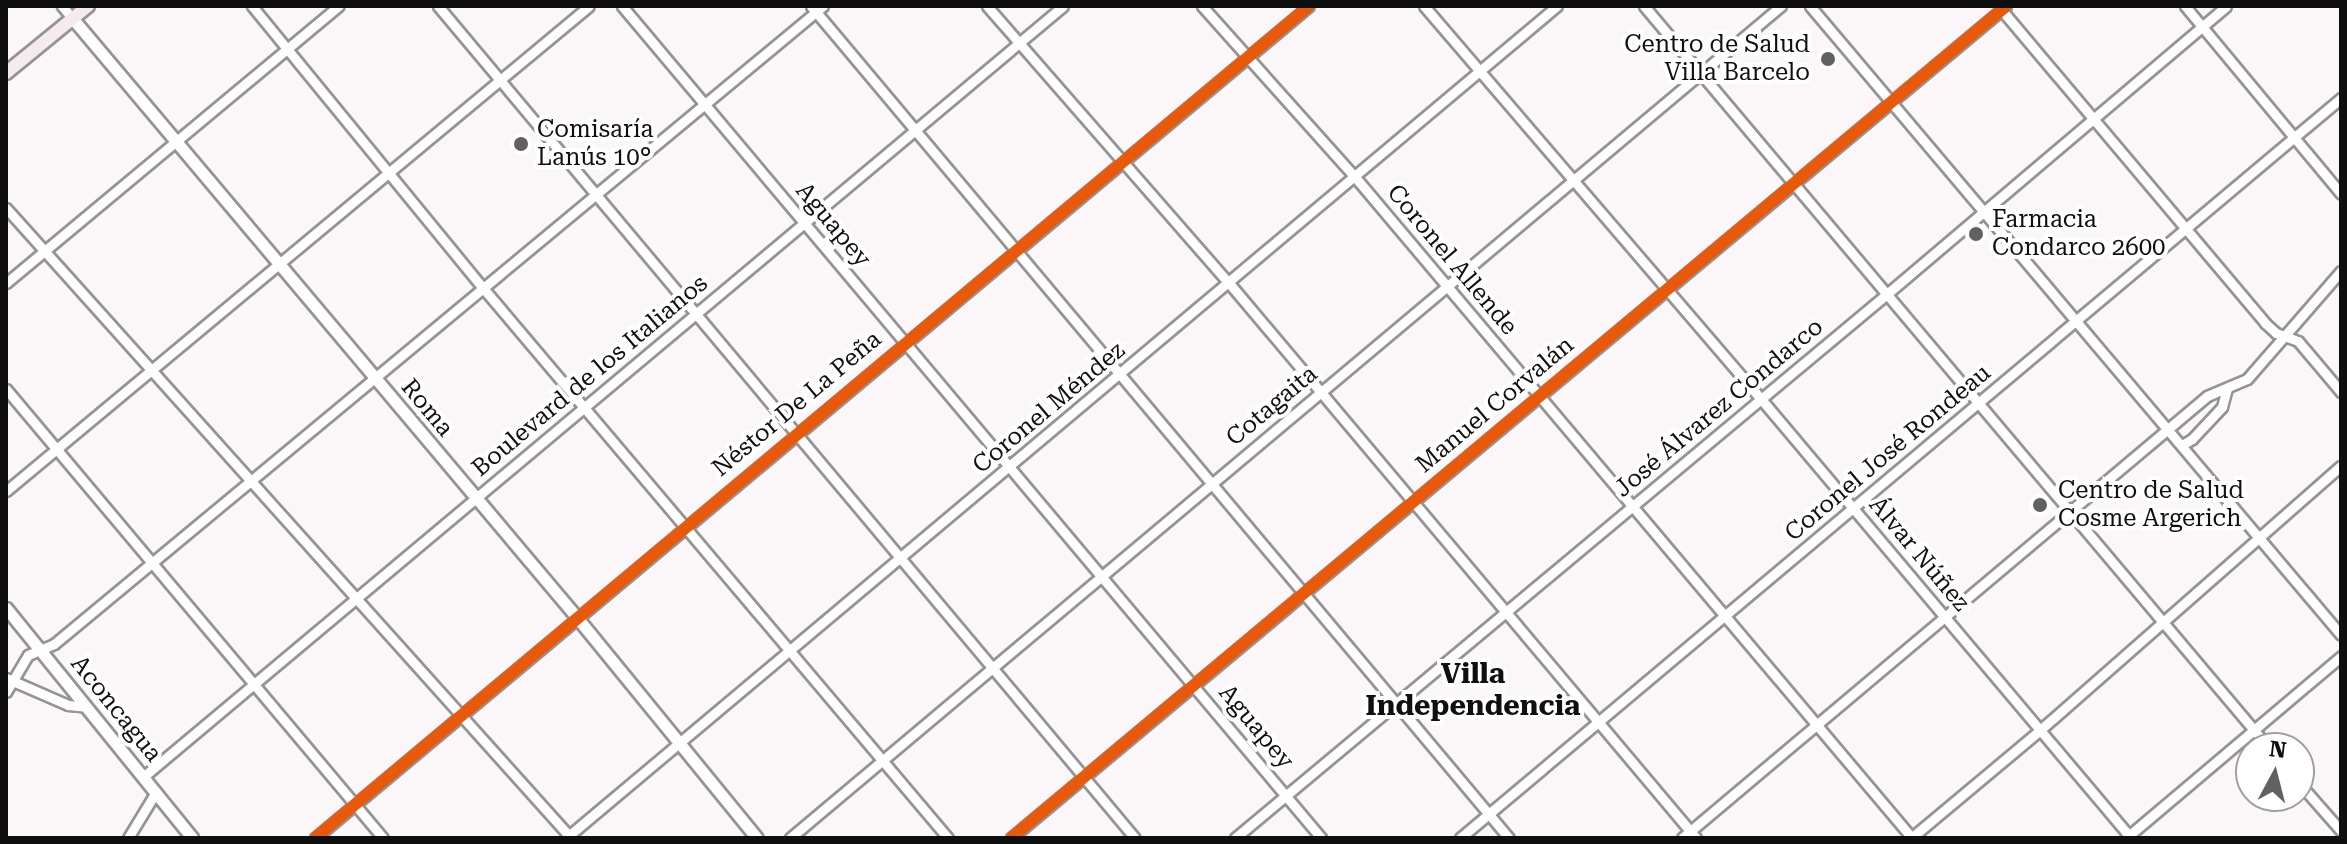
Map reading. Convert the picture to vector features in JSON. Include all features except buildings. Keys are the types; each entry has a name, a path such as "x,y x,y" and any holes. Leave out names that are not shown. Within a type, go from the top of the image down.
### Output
{"main road":[{"path":"6,73 88,6"}],"street":[{"name":"Roma","path":"62,6 474,500 579,620 757,838"},
{"path":"252,6 483,288 948,838"},
{"path":"6,283 339,6"},
{"path":"438,6 1135,838"},
{"path":"6,491 589,6"},
{"name":"Aguapey","path":"622,6 1321,838"},
{"path":"987,6 1229,283 1599,722 1689,836 1816,724 2168,433 2207,396 2247,379 2341,271"},
{"name":"Boulevard de los Italianos","path":"143,777 1063,6"},
{"name":"Coronel Allende","path":"1202,6 1355,177 1912,838"},
{"name":"Néstor De La Peña","path":"315,838 1309,6"},
{"name":"Álvar Núñez","path":"1424,6 1854,508 2129,837"},
{"name":"Coronel Méndez","path":"568,837 1557,6"},
{"path":"1644,6 2254,731"},
{"name":"Cotagaita","path":"790,838 1781,6"},
{"path":"1810,6 2341,635"},
{"path":"2185,6 2341,194"},
{"name":"José Álvarez Condarco","path":"1235,838 1888,293 2226,6"},
{"path":"2002,7 2265,323 2283,337 2298,341 2341,392"},
{"name":"Manuel Corvalán","path":"1011,838 1305,595 2002,7"},
{"path":"6,692 9,680 28,655 54,644 153,563 817,8 1016,252 1509,838"},
{"name":"Coronel José Rondeau","path":"1460,838 2341,98"},
{"path":"6,208 463,715 568,837"},
{"path":"2182,445 2192,439 2222,407 2227,388"},
{"path":"6,389 383,838"},
{"path":"1912,838 2341,466"},
{"name":"Aconcagua","path":"6,608 192,838"},
{"path":"2129,837 2341,656"},
{"path":"9,680 68,705 86,707"},
{"path":"128,838 156,792"},
{"path":"2315,801 2341,831"}],"cycle path":[{"path":"315,838 1309,6"},
{"path":"1011,838 2006,6"}],"place":[{"name":"Centro de Salud Villa Barcelo","path":"1828,59"},
{"name":"Comisaría Lanús 10°","path":"521,144"},
{"name":"Farmacia Condarco 2600","path":"1976,234"},
{"name":"Centro de Salud Cosme Argerich","path":"2040,505"}],"district":[{"name":"Villa Independencia","path":"1473,690"}]}
